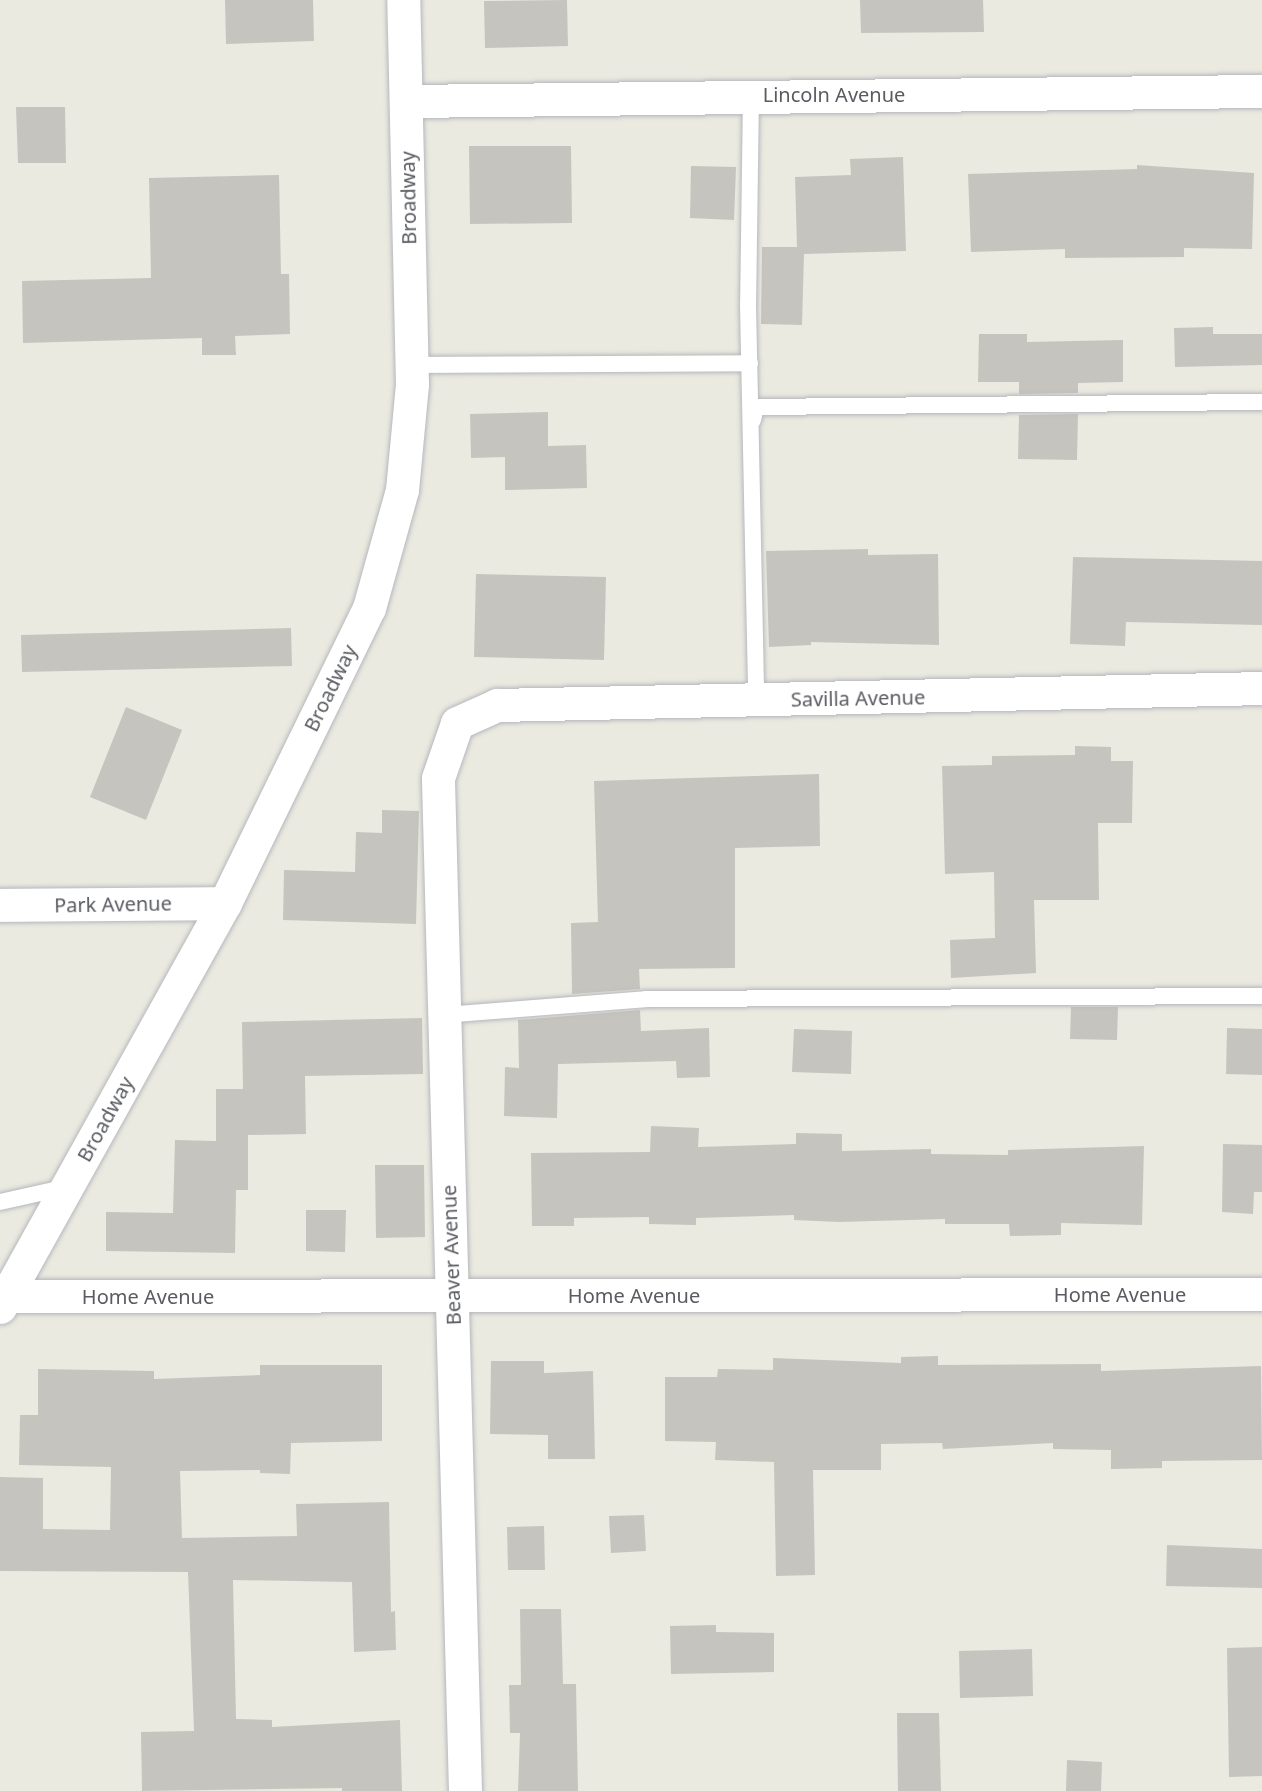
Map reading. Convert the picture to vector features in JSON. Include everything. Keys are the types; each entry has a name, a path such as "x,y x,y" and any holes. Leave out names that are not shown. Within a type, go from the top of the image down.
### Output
{"street":[{"name":"Broadway","path":"3,1301 225,903 369,608 402,490 411,365 404,0"},
{"name":"Lincoln Avenue","path":"406,101 751,95 1262,91"},
{"name":"Savilla Avenue","path":"457,723 497,705 1262,688"},
{"name":"Beaver Avenue","path":"457,723 438,778 465,1791"},
{"name":"Park Avenue","path":"0,905 225,903"},
{"name":"Home Avenue","path":"3,1301 452,1295 1262,1294"}],"lane":[{"path":"751,95 750,363 753,420 756,700"},
{"path":"411,365 750,363"},
{"path":"753,420 756,407 1262,402"},
{"path":"444,1015 646,999 1262,996"},
{"path":"0,1202 67,1187"}],"building":[{"path":"225,0 313,0 314,41 226,44"},
{"path":"567,0 568,46 485,48 484,1"},
{"path":"860,0 983,0 984,32 861,33"},
{"path":"16,107 65,107 66,163 18,163"},
{"path":"469,146 571,146 572,223 470,224"},
{"path":"903,157 906,251 804,254 802,325 761,324 762,247 797,247 795,177 851,175 850,159"},
{"path":"1137,165 1254,173 1252,249 1184,248 1184,257 1065,258 1065,249 971,252 968,174 1137,169"},
{"path":"691,166 736,167 734,220 690,218"},
{"path":"279,175 281,274 289,274 290,334 235,336 236,355 202,355 202,338 23,343 22,281 151,278 149,178"},
{"path":"1213,327 1213,334 1262,334 1262,365 1175,367 1174,328"},
{"path":"979,334 1027,334 1027,342 1123,340 1123,382 1078,383 1078,393 1019,394 1019,382 978,382"},
{"path":"548,412 548,446 586,445 587,488 505,490 505,457 471,458 470,414"},
{"path":"1078,414 1077,460 1018,459 1019,415"},
{"path":"868,549 868,555 938,554 939,645 811,642 811,645 769,647 766,551"},
{"path":"1073,557 1262,561 1262,625 1126,622 1125,646 1070,644"},
{"path":"476,574 606,577 604,660 474,657"},
{"path":"291,628 292,666 22,672 21,635"},
{"path":"126,707 182,730 146,820 90,797"},
{"path":"1075,746 1111,747 1111,761 1133,761 1132,823 1098,823 1099,900 1034,900 1036,973 951,978 950,940 995,938 994,872 945,874 942,766 992,765 992,756 1075,755"},
{"path":"819,774 820,846 735,848 735,968 639,969 640,989 572,994 571,923 598,922 594,781"},
{"path":"382,810 419,811 416,924 283,920 284,870 355,872 356,832 382,833"},
{"path":"1071,1007 1118,1007 1117,1040 1070,1039"},
{"path":"640,1010 641,1031 709,1028 710,1077 677,1078 676,1061 558,1064 557,1118 504,1116 505,1067 519,1068 518,1020"},
{"path":"422,1018 423,1074 305,1076 306,1134 248,1135 248,1190 236,1190 235,1253 106,1251 106,1212 173,1213 175,1140 216,1141 216,1089 243,1089 242,1022"},
{"path":"1227,1028 1262,1029 1262,1075 1226,1074"},
{"path":"794,1029 852,1031 851,1074 792,1072"},
{"path":"651,1126 699,1128 698,1147 796,1144 796,1133 842,1134 842,1151 931,1149 931,1154 1008,1155 1008,1150 1144,1146 1142,1225 1061,1223 1061,1235 1010,1236 1009,1224 945,1224 945,1219 839,1222 794,1220 794,1215 696,1218 696,1225 649,1224 649,1217 574,1218 574,1226 532,1226 531,1153 650,1152"},
{"path":"1223,1144 1262,1145 1262,1192 1254,1192 1253,1214 1222,1212"},
{"path":"375,1165 424,1165 425,1237 376,1238"},
{"path":"306,1210 346,1210 345,1252 306,1251"},
{"path":"938,1356 938,1365 1101,1364 1101,1371 1261,1366 1262,1460 1162,1461 1162,1468 1111,1469 1111,1450 1053,1449 1053,1443 943,1449 942,1443 881,1444 881,1470 813,1470 815,1575 776,1576 774,1462 715,1460 716,1442 665,1441 665,1377 717,1377 718,1369 773,1370 773,1358 901,1363 901,1357"},
{"path":"491,1361 544,1361 544,1373 593,1371 595,1459 548,1459 548,1435 490,1434"},
{"path":"260,1365 382,1365 382,1441 291,1443 290,1474 260,1473 260,1470 180,1471 182,1538 297,1536 296,1504 389,1502 391,1612 395,1611 396,1650 354,1652 352,1582 233,1580 236,1719 272,1720 272,1727 400,1720 402,1791 342,1791 342,1788 142,1791 141,1732 194,1731 188,1572 0,1571 0,1477 43,1478 43,1529 110,1530 111,1467 19,1465 20,1415 38,1415 38,1369 154,1371 154,1379 260,1375"},
{"path":"644,1515 646,1551 611,1553 609,1516"},
{"path":"544,1526 545,1570 508,1570 507,1527"},
{"path":"1167,1545 1262,1549 1262,1588 1166,1586"},
{"path":"520,1609 561,1609 563,1684 576,1684 578,1791 518,1791 520,1733 510,1733 509,1685 521,1685"},
{"path":"716,1625 716,1632 774,1633 774,1672 671,1674 670,1626"},
{"path":"1262,1647 1262,1776 1229,1777 1227,1648"},
{"path":"1032,1649 1033,1696 960,1698 959,1651"},
{"path":"897,1713 939,1713 941,1791 898,1791"},
{"path":"1067,1760 1102,1762 1101,1791 1066,1791"}]}
